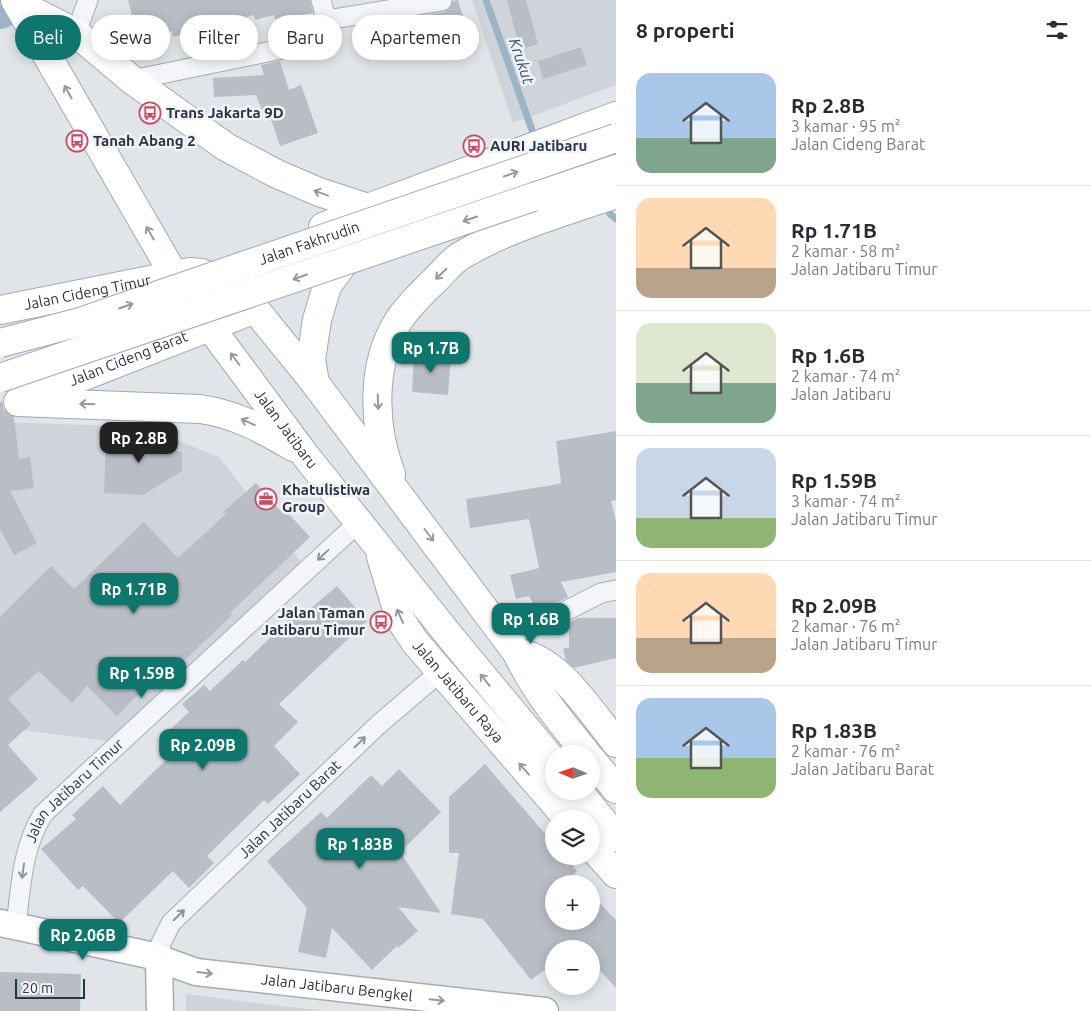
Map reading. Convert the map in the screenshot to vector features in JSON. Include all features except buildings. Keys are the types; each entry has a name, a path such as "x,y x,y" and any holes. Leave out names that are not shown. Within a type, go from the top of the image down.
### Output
{"main road":[{"path":"16,2 41,15"},
{"name":"Jalan Jatibaru","path":"16,2 174,275 210,327 305,455 545,751"},
{"path":"81,37 132,80 226,147 277,174 310,188 368,208"},
{"path":"210,327 227,305 232,286 245,264 254,257 368,208 616,116"},
{"name":"Jalan Fakhrudin","path":"0,343 80,322 616,138"},
{"name":"Jalan Fakhrudin","path":"80,351 616,169"},
{"path":"315,383 311,360 317,320 327,286 374,227 414,191"},
{"path":"400,496 382,452 378,385 383,355 398,321 420,295 459,256 498,236 616,194"},
{"path":"174,275 201,273 232,286 255,309 315,383 511,645 529,678 550,710 579,745"},
{"name":"Jalan Cideng Timur","path":"0,310 174,275"},
{"name":"Jalan Cideng Barat","path":"7,404 255,309"},
{"path":"0,322 11,336 17,362 16,384 7,404 200,409 220,412 265,430 305,455"},
{"name":"Jalan Cideng Barat","path":"0,378 80,351"},
{"name":"Jalan Jatibaru Raya","path":"379,548 400,619 414,642 560,810"},
{"path":"511,645 548,664 569,686 616,743"},
{"path":"600,770 616,789"},
{"path":"585,800 616,837"},
{"path":"600,856 616,874"}],"street":[{"path":"81,19 88,0"},
{"path":"321,0 326,15"},
{"path":"342,18 442,1"},
{"path":"132,80 268,52"},
{"name":"Jalan Jatibaru Timur","path":"8,924 26,850 32,832 43,814 359,522"},
{"path":"511,645 544,622 601,593 616,590"},
{"name":"Jalan Jatibaru Barat","path":"159,958 161,943 171,923 378,725 440,672"},
{"name":"Jalan Jatibaru Bengkel","path":"8,924 159,958 196,972 545,1011"},
{"path":"159,958 160,1011"}],"shaded area":[{"path":"472,0 616,0 616,85 513,123 479,21 479,15 477,15"},
{"path":"0,422 144,427 219,457 305,567 107,741 0,727"},
{"path":"186,994 280,1006 329,1011 186,1011"}],"waterway":[{"path":"0,8 3,0"},
{"name":"Krukut","path":"486,0 532,130"},
{"name":"Krukut","path":"610,214 616,219"}],"place":[{"name":"Trans Jakarta 9D","path":"150,113"},
{"name":"Tanah Abang 2","path":"77,141"},
{"name":"AURI Jatibaru","path":"474,146"},
{"name":"Khatulistiwa Group","path":"266,499"},
{"name":"Jalan Taman Jatibaru Timur","path":"381,622"}]}
